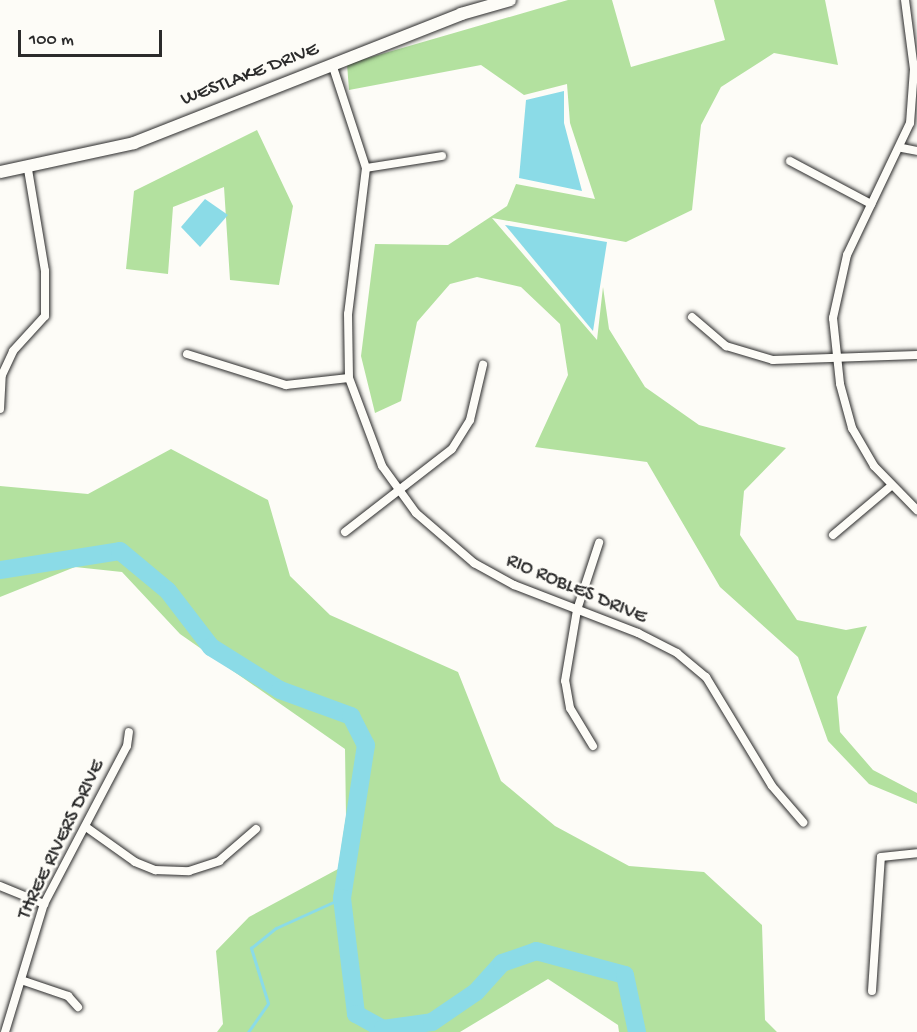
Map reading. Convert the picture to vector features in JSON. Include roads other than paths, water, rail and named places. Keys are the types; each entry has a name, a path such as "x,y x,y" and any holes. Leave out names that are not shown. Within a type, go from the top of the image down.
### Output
{"street":[{"name":"WESTLAKE DRIVE","path":"0,172 28,169 134,143 332,64 510,0"},
{"path":"905,0 914,69 910,123 902,148 871,204 835,297 836,360 852,428 891,486 917,510"},
{"name":"RIO ROBLES DRIVE","path":"332,64 366,168 348,314 349,378 367,438 399,492 434,532 474,563 678,653 706,677 772,786 803,822"},
{"path":"902,148 917,152"},
{"path":"366,168 442,156"},
{"path":"790,161 871,204"},
{"path":"0,409 2,375 13,351 45,316 45,271 28,169"},
{"path":"692,317 743,354 791,363 917,355"},
{"path":"187,354 286,385 317,386 349,378"},
{"path":"345,532 439,463 462,434 483,365"},
{"path":"833,535 891,486"},
{"path":"593,746 570,708 565,681 577,610 599,543"},
{"name":"THREE RIVERS DRIVE","path":"5,1032 44,904 86,827 129,732"},
{"path":"86,827 135,862 155,870 189,871 219,861 256,829"},
{"path":"872,991 881,857 917,853"},
{"path":"0,885 44,904"},
{"path":"21,980 68,996 78,1007"}],"water":[{"path":"564,91 564,123 582,191 519,178 526,100"},
{"path":"205,199 228,215 200,247 181,227"},
{"path":"505,225 607,242 593,331"}],"waterway":[{"path":"0,570 120,551 168,591 211,647 280,690 351,716 366,745 342,898 356,1014 383,1029 432,1022 476,992 502,963 536,951 625,975 637,1032"},
{"path":"248,1032 268,1003 251,948 276,928 342,898"}]}
